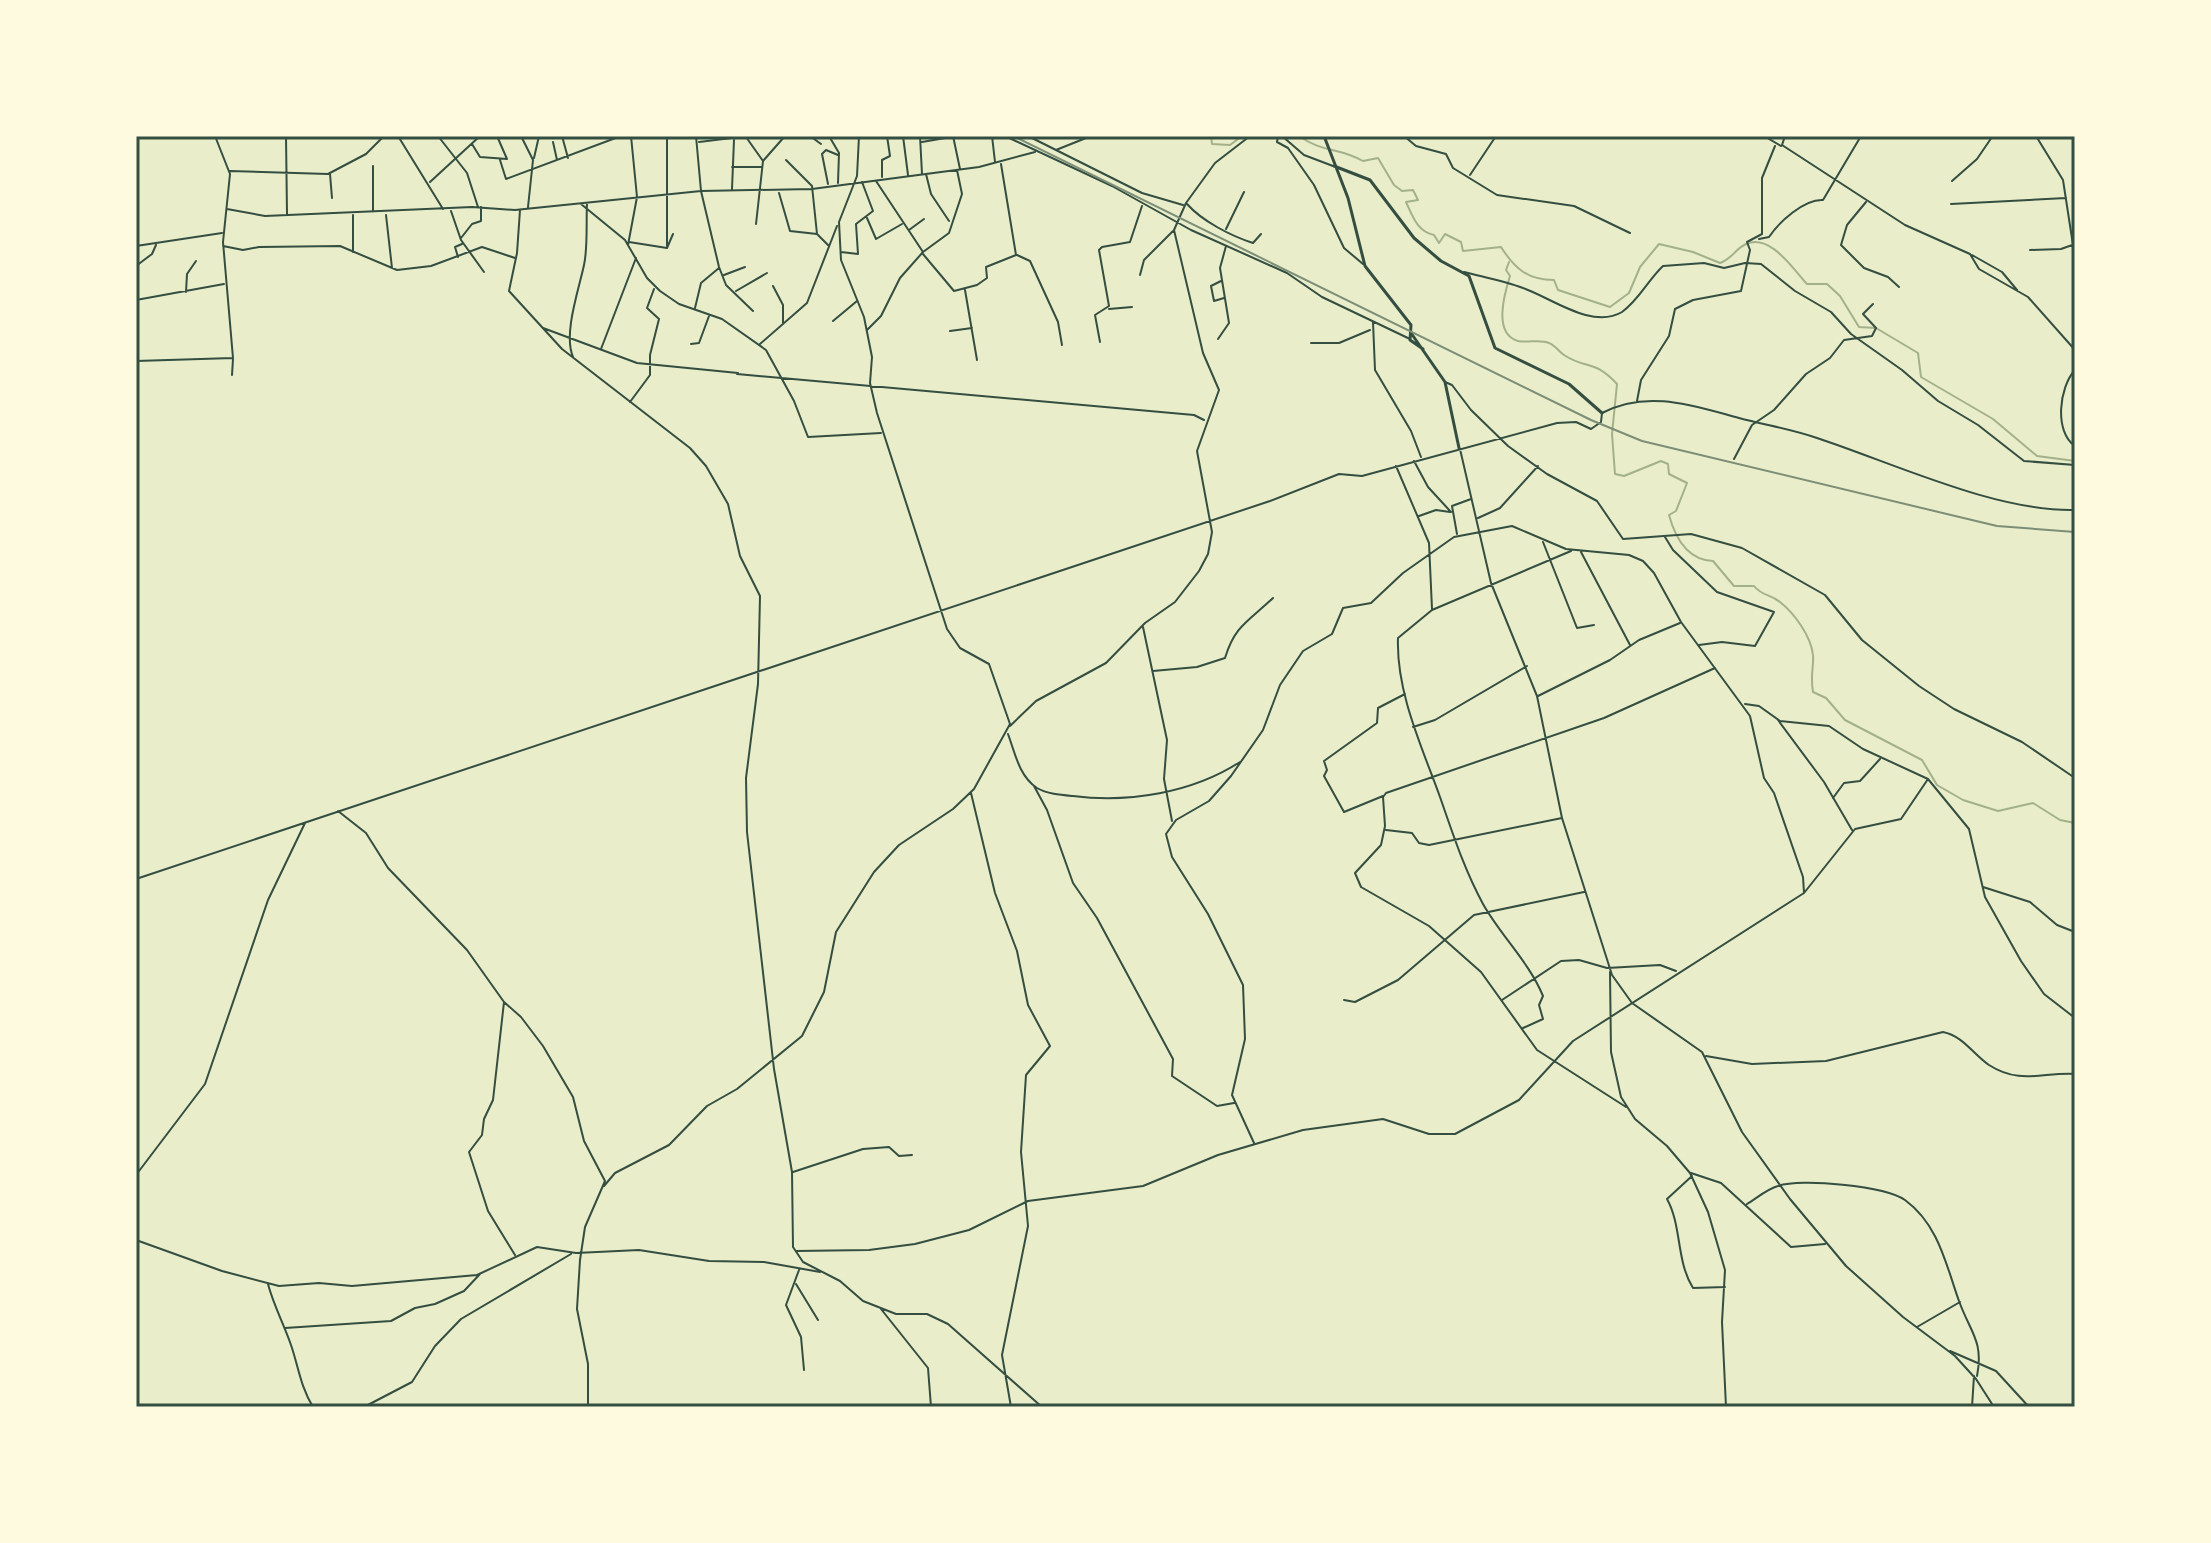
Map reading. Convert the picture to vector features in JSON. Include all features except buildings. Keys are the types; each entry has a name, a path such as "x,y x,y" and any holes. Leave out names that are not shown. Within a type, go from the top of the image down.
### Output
{"street":[{"path":"215,136 229,171 223,246 232,375"},
{"path":"286,136 287,215"},
{"path":"229,171 330,173 366,154 384,136"},
{"path":"398,136 444,210"},
{"path":"438,136 467,173 479,207 481,221 472,224 462,242 455,247 458,257"},
{"path":"470,136 480,157 507,159 497,136"},
{"path":"429,183 480,136"},
{"path":"521,136 534,167 528,208"},
{"path":"533,160 539,136"},
{"path":"562,136 568,158"},
{"path":"500,160 506,179 621,136"},
{"path":"628,244 637,197 631,136"},
{"path":"667,136 667,246"},
{"path":"696,136 701,191 719,267 735,292 753,311"},
{"path":"763,161 785,136"},
{"path":"810,136 821,144"},
{"path":"829,136 838,155"},
{"path":"760,345 807,303 855,182 859,136"},
{"path":"882,179 882,160 890,157 887,136"},
{"path":"903,136 908,176"},
{"path":"920,136 924,174 931,194 950,222"},
{"path":"866,331 881,316 900,278 923,253 945,237 963,190 953,136 920,142"},
{"path":"992,136 995,164"},
{"path":"1005,136 1112,186 1142,205 1373,320 1423,349"},
{"path":"1028,136 1142,193 1185,204 1199,216 1251,243 1261,234"},
{"path":"1055,150 1091,136"},
{"path":"1009,727 1036,701 1099,668 1142,626 1175,602 1199,571 1211,541 1197,455 1206,421 1218,397 1218,386 1205,359 1174,230 1185,204 1218,160 1250,136"},
{"path":"1410,340 1410,324 1392,305 1365,266 1344,248 1314,185 1288,148 1277,142 1280,136 1304,155 1370,180 1414,238 1441,261 1464,272 1512,285 1561,307 1589,314 1614,315 1632,303 1663,266 1704,263 1724,268 1745,263 1763,264 1795,291 1834,315 1855,337 1938,401 1978,425 2024,461 2075,465"},
{"path":"1324,136 1348,198 1365,266"},
{"path":"1404,136 1416,146 1444,152 1453,168 1470,175 1497,195 1574,206 1630,233"},
{"path":"1470,175 1496,136"},
{"path":"1764,136 1775,146 1782,146 1835,178 1905,225 1971,255 2005,275 2046,315 2075,352"},
{"path":"1782,146 1785,136"},
{"path":"1637,402 1641,380 1668,337 1675,309 1693,300 1741,292 1750,250 1747,242 1769,237 1782,220 1816,200 1823,200 1861,136"},
{"path":"2036,136 2061,174 2067,197 2075,259 2075,289"},
{"path":"698,143 747,137 763,161 756,224"},
{"path":"1952,181 1977,159 1992,137"},
{"path":"732,191 734,139"},
{"path":"553,142 557,161"},
{"path":"1758,238 1762,228 1762,174 1775,146"},
{"path":"828,186 822,155 824,151 838,155"},
{"path":"227,209 253,215 373,214 479,207 520,210 701,191 812,189 995,164 1035,152"},
{"path":"838,155 833,163 838,185"},
{"path":"786,160 812,189 817,234"},
{"path":"825,164 833,163"},
{"path":"1000,163 1016,255"},
{"path":"373,166 373,214"},
{"path":"731,167 763,167"},
{"path":"330,173 332,198"},
{"path":"875,180 923,253 945,276 952,291 986,280 986,267 1016,255 1030,261 1058,322 1062,345"},
{"path":"841,252 858,254 856,224 873,211 862,181"},
{"path":"779,191 790,231 817,234 829,246"},
{"path":"1225,230 1244,192"},
{"path":"1951,204 2067,197"},
{"path":"1867,201 1847,225 1841,245 1864,268 1888,277 1899,287"},
{"path":"580,203 628,244 656,287 679,304 710,314 769,353 804,431 811,438 883,434"},
{"path":"573,358 570,336 574,298 585,262 587,203"},
{"path":"1108,309 1100,248 1130,242 1142,205"},
{"path":"2068,211 2074,208"},
{"path":"451,209 462,242 484,272"},
{"path":"520,210 516,258 509,291 573,358 690,448 706,466 728,504 742,562 759,592 759,671 747,770 746,818 750,878 773,1059 792,1172 795,1251 803,1262 840,1281 857,1297 896,1314 921,1314 943,1321 985,1354 1004,1376 1042,1407"},
{"path":"385,213 392,270"},
{"path":"353,214 353,253"},
{"path":"866,217 876,239 903,223"},
{"path":"908,230 924,219"},
{"path":"588,1407 591,1397 588,1364 577,1309 580,1253 586,1225 604,1186 615,1173 669,1145 707,1106 732,1093 805,1032 824,992 836,932 874,872 899,845 971,793 1009,727 1010,715 989,664 957,645 947,629 883,434 870,385 872,358 866,331 858,300 842,268 839,222"},
{"path":"1140,275 1144,260 1174,230"},
{"path":"136,246 223,232"},
{"path":"667,246 673,234"},
{"path":"136,266 152,254 156,243"},
{"path":"628,244 667,246"},
{"path":"2030,250 2073,244"},
{"path":"1218,339 1229,323 1220,265 1226,245"},
{"path":"223,246 243,250 340,246 392,270 431,266 467,251 490,247 516,258"},
{"path":"1971,255 1979,269 2017,290"},
{"path":"601,349 636,257"},
{"path":"185,293 187,274 196,261"},
{"path":"695,310 700,285 719,267"},
{"path":"722,275 745,267"},
{"path":"1464,272 1474,285 1483,322 1495,348 1569,384 1602,413"},
{"path":"735,292 767,273"},
{"path":"1222,280 1213,283 1211,290 1214,301 1225,298"},
{"path":"136,300 225,284"},
{"path":"773,286 783,304 783,324"},
{"path":"630,403 648,379 659,319 647,308 656,287"},
{"path":"964,288 977,360"},
{"path":"833,321 858,300"},
{"path":"1734,459 1744,437 1756,422 1774,410 1806,374 1830,358 1844,340 1868,338 1873,333 1876,328 1863,317 1873,304"},
{"path":"1100,342 1095,315 1108,309 1132,307"},
{"path":"691,344 699,342 710,314"},
{"path":"1373,320 1371,330 1376,373 1411,431 1416,452 1421,458"},
{"path":"950,331 973,327"},
{"path":"542,328 637,363 651,365 1194,415 1206,421"},
{"path":"1311,343 1339,343 1371,330"},
{"path":"1411,333 1445,382 1491,583 1528,666 1562,818 1610,969 1632,1003 1704,1056 1752,1064 1826,1061 1943,1032 1956,1037 1992,1067 2023,1079 2053,1072 2075,1074"},
{"path":"136,361 233,358"},
{"path":"2075,370 2067,380 2062,402 2064,430 2075,446"},
{"path":"1445,382 1453,386 1499,438 1538,466 1597,501 1623,539 1691,534 1739,546 1818,590 1833,603 1862,640 1898,671 1954,709 2022,742 2075,778"},
{"path":"1602,413 1637,402 1681,402 1817,438 2026,508 2075,510"},
{"path":"136,879 1315,485 1339,474 1362,476 1564,422 1576,422 1591,429 1601,422 1602,413"},
{"path":"1414,460 1428,487 1451,512 1457,536"},
{"path":"1396,465 1419,516 1430,554 1432,610"},
{"path":"1477,519 1500,508 1538,466"},
{"path":"1451,512 1454,505 1472,499"},
{"path":"1419,516 1436,510 1451,512"},
{"path":"1254,1143 1234,1103 1233,1087 1240,1067 1245,1033 1243,985 1208,914 1169,851 1166,835 1173,823 1209,801 1242,760 1263,730 1276,691 1302,652 1330,636 1343,608 1371,603 1398,577 1457,536 1515,526 1542,541 1573,550 1629,555 1643,561 1654,573 1681,622 1744,704 1752,722 1764,778 1774,793 1803,877 1804,893"},
{"path":"1665,535 1673,550 1717,592 1774,612 1755,646 1722,642 1698,645"},
{"path":"1542,541 1577,628 1594,625"},
{"path":"1523,1028 1544,1018 1539,1005 1543,996 1487,910 1453,842 1412,727 1398,658 1398,636 1432,610 1573,550"},
{"path":"1581,551 1630,645"},
{"path":"1152,671 1197,667 1225,658 1228,642 1240,632 1244,620 1273,598"},
{"path":"1537,696 1610,660 1630,645 1681,622"},
{"path":"1142,626 1167,745 1166,790 1173,823"},
{"path":"1412,727 1435,720 1528,666"},
{"path":"1406,693 1378,708 1377,723 1324,761 1327,770 1324,776 1344,812 1432,776 1546,739 1664,693 1715,668"},
{"path":"1744,704 1759,706 1778,720 1853,831"},
{"path":"1778,720 1829,726 1881,758 1928,779 1969,829 1990,908 2038,986 2075,1018"},
{"path":"1007,733 1021,769 1047,810 1073,883 1097,918 1173,1059 1172,1076 1209,1102 1220,1106 1234,1103"},
{"path":"1833,798 1844,783 1860,781 1881,758"},
{"path":"1034,786 1054,794 1108,800 1195,785 1242,760"},
{"path":"795,1251 908,1246 969,1230 1028,1201 1143,1186 1254,1143 1303,1130 1378,1119 1434,1135 1455,1134 1519,1100 1538,1083 1553,1059 1567,1045 1804,893 1853,831 1901,819 1928,779"},
{"path":"971,793 995,893 1017,951 1028,1005 1050,1046 1026,1072 1021,1147 1028,1201 1026,1240 1002,1349 1011,1407"},
{"path":"1384,795 1385,829 1380,848 1357,870 1356,882 1429,926 1446,940 1481,972 1537,1050 1626,1107 1691,1174 1714,1232 1726,1287 1722,1322 1726,1407"},
{"path":"337,811 366,833 388,868 467,950 504,1002 524,1020 566,1083 584,1141 604,1176 604,1186"},
{"path":"1385,829 1412,833 1422,845 1453,842 1562,818"},
{"path":"136,1175 158,1150 205,1084 268,900 305,822"},
{"path":"1982,887 2030,902 2057,925 2075,932"},
{"path":"1344,1000 1355,1002 1398,980 1470,917 1487,910 1586,892"},
{"path":"1502,1000 1561,961 1579,960 1610,969 1660,965 1677,972"},
{"path":"1610,969 1611,1052 1626,1107"},
{"path":"504,1002 493,1100 484,1119 482,1135 469,1152 488,1211 516,1256"},
{"path":"1704,1056 1742,1132 1827,1244 1855,1276 1949,1351 1975,1378 1994,1407"},
{"path":"792,1172 872,1147 889,1147 899,1156 912,1155"},
{"path":"1691,1174 1721,1183 1791,1247 1827,1244"},
{"path":"1691,1174 1667,1199 1674,1211 1686,1273 1693,1288 1726,1287"},
{"path":"1747,1204 1781,1185 1848,1186 1904,1199 1942,1247 1960,1302 1976,1337 1980,1362 1972,1407"},
{"path":"136,1240 268,1283 352,1286 481,1274"},
{"path":"285,1328 393,1321 415,1308 435,1304 466,1291 481,1274 537,1247 571,1253 639,1250 709,1261 764,1262 822,1272"},
{"path":"364,1407 412,1382 435,1346 461,1319 571,1253"},
{"path":"799,1269 786,1306 801,1337 804,1370"},
{"path":"796,1278 797,1286 818,1320"},
{"path":"268,1283 299,1379 313,1407"},
{"path":"1916,1327 1960,1302"},
{"path":"881,1308 928,1368 931,1407"},
{"path":"1949,1351 1980,1362 2002,1375 2029,1407"}],"waterway":[{"path":"1211,136 1212,144 1230,145 1242,136"},
{"path":"1299,136 1363,161 1378,158 1394,185 1402,191 1413,190 1418,200 1406,202 1411,213 1420,227 1434,235 1439,243 1445,234 1461,242 1463,251 1501,247 1517,267 1529,275 1554,280 1558,290 1610,307 1629,293 1640,267 1659,244 1693,252 1720,263 1746,244 1764,244 1780,254 1807,284 1827,284 1840,296 1859,327 1876,328 1918,353 1921,377 1993,419 2037,456 2075,461"},
{"path":"1509,262 1506,270 1510,276 1502,313 1505,331 1518,341 1551,344 1572,360 1602,371 1617,384 1612,434 1615,474 1624,476 1661,461 1668,464 1669,474 1687,483 1676,511 1669,515 1679,539 1689,552 1713,561 1734,586 1754,586 1791,612 1812,648 1813,692 1826,698 1845,720 1922,760 1937,785 1963,800 1998,811 2033,803 2060,820 2075,823"}],"railway":[{"path":"1013,136 1591,420 1642,441 1997,526 2075,532"}]}
